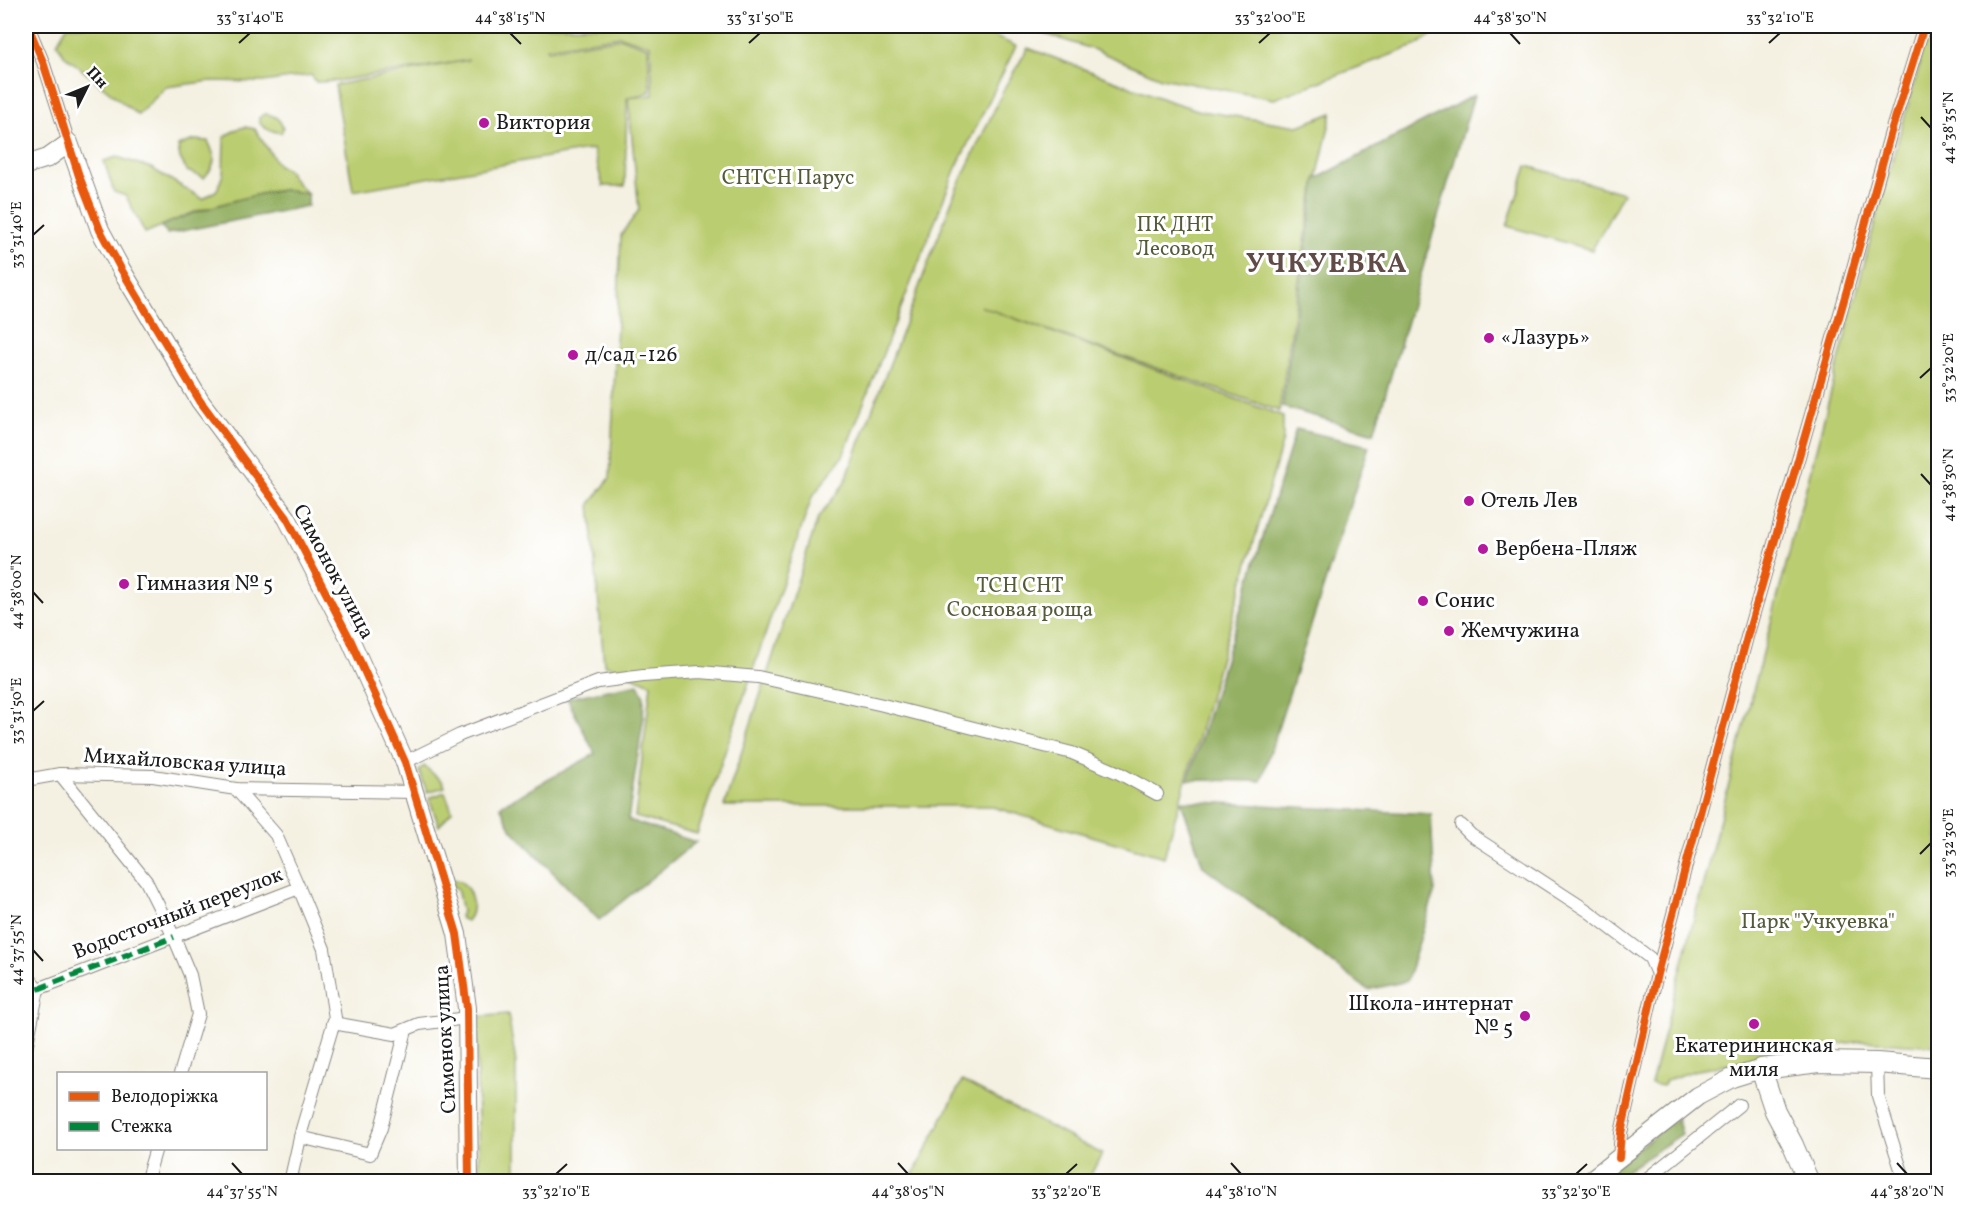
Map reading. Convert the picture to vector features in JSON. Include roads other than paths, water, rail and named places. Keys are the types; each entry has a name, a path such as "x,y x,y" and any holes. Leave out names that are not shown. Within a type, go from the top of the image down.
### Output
{"main road":[{"path":"1809,1182 1775,1111 1761,1069 1820,1062 1877,1063 1938,1068"}],"street":[{"name":"Симонок улица","path":"28,26 43,62 100,230 200,401 287,518 350,639 405,762 457,934 467,1018 469,1182"},
{"path":"1619,1158 1621,1133 1657,974 1748,633 1890,132 1924,26"},
{"path":"26,165 48,158 69,143"},
{"path":"405,762 460,735 598,682 700,672 758,677 883,705 1072,753 1119,773 1157,794"},
{"path":"60,774 147,881 190,975 198,1014 181,1072"},
{"name":"Михайловская улица","path":"26,780 60,774 153,776 236,789 415,792"},
{"path":"236,789 276,835 299,888 324,949 335,1018 300,1137 290,1182"},
{"path":"1461,825 1471,835 1588,911 1643,952 1650,958 1657,974"},
{"name":"Водосточный переулок","path":"38,989 299,888"},
{"path":"26,974 38,989 26,1049"},
{"path":"333,1023 395,1034 419,1024 467,1018"},
{"path":"300,1137 370,1154 381,1128 406,1030"},
{"path":"1877,1063 1878,1096 1905,1182"},
{"path":"1588,1182 1698,1096 1732,1078 1761,1069"},
{"path":"1643,1182 1739,1105"},
{"path":"146,1182 156,1150"}],"place":[{"name":"Виктория","path":"484,123"},
{"name":"«Лазурь»","path":"1489,338"},
{"name":"д/сад -126","path":"573,355"},
{"name":"Отель Лев","path":"1469,501"},
{"name":"Вербена-Пляж","path":"1483,549"},
{"name":"Гимназия № 5","path":"124,584"},
{"name":"Сонис","path":"1423,601"},
{"name":"Жемчужина","path":"1449,631"},
{"name":"Школа-интернат № 5","path":"1525,1016"},
{"name":"Екатерининская миля","path":"1754,1024"}],"district":[{"name":"УЧКУЕВКА","path":"1327,265"}],"park label":[{"name":"СНТСН Парус","path":"788,178"},
{"name":"ПК ДНТ Лесовод","path":"1175,237"},
{"name":"ТСН СНТ Сосновая роща","path":"1020,598"},
{"name":"Парк \"Учкуевка\"","path":"1818,922"}]}
